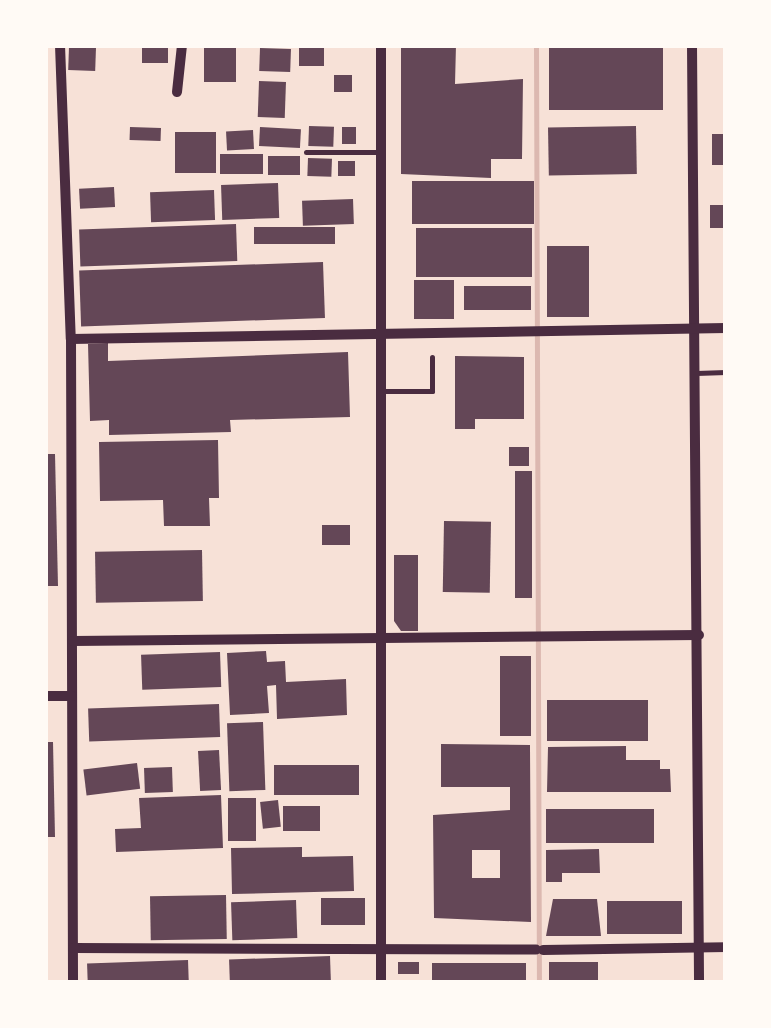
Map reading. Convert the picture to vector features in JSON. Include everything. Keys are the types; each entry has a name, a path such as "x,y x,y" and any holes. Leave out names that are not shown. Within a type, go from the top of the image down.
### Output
{"street":[{"path":"60,45 71,339 73,983"},
{"path":"177,92 182,45"},
{"path":"381,45 381,983"},
{"path":"692,45 699,983"},
{"path":"71,339 726,328"},
{"path":"73,641 699,635"},
{"path":"45,696 72,696"},
{"path":"73,948 381,953 726,947"}],"lane":[{"path":"306,152 381,152"},
{"path":"381,391 432,391 432,356"},
{"path":"696,373 726,372"}],"building":[{"path":"142,45 168,45 168,63 142,63"},
{"path":"204,45 236,45 236,82 204,82"},
{"path":"299,45 324,45 324,66 299,66"},
{"path":"401,45 456,45 455,84 523,79 522,159 491,159 491,178 401,174"},
{"path":"549,45 663,45 663,110 549,110"},
{"path":"69,47 96,48 95,71 68,70"},
{"path":"260,48 291,49 290,72 259,71"},
{"path":"334,75 352,75 352,92 334,92"},
{"path":"259,81 286,82 285,118 258,117"},
{"path":"309,126 334,127 333,147 308,146"},
{"path":"636,126 637,174 549,176 548,128"},
{"path":"130,127 161,128 161,141 130,140"},
{"path":"260,127 301,129 300,148 259,146"},
{"path":"342,127 356,127 356,144 342,144"},
{"path":"253,130 254,149 227,150 226,131"},
{"path":"175,132 216,132 216,173 175,173"},
{"path":"712,134 726,134 726,165 712,165"},
{"path":"220,154 263,154 263,174 220,174"},
{"path":"268,156 300,156 300,175 268,175"},
{"path":"308,158 332,159 331,177 307,176"},
{"path":"338,161 355,161 355,176 338,176"},
{"path":"412,181 534,181 534,224 412,224"},
{"path":"278,183 279,218 222,220 221,185"},
{"path":"114,187 115,207 80,209 79,189"},
{"path":"214,190 215,220 151,222 150,192"},
{"path":"353,199 354,224 303,226 302,201"},
{"path":"710,205 726,205 726,228 710,228"},
{"path":"236,224 237,261 80,266 79,229"},
{"path":"254,227 335,227 335,244 254,244"},
{"path":"416,228 532,228 532,277 416,277"},
{"path":"547,246 589,246 589,317 547,317"},
{"path":"323,262 325,318 81,326 79,271"},
{"path":"414,280 454,280 454,319 414,319"},
{"path":"464,286 531,286 531,310 464,310"},
{"path":"108,343 108,361 348,352 350,417 230,420 231,432 109,435 109,420 90,421 88,344"},
{"path":"455,356 524,357 524,419 475,419 475,429 455,429"},
{"path":"218,440 219,498 209,498 210,526 164,526 163,500 100,501 99,442"},
{"path":"509,447 529,447 529,466 509,466"},
{"path":"45,454 55,454 58,586 45,586"},
{"path":"515,471 532,471 532,598 515,598"},
{"path":"444,521 491,522 490,593 443,592"},
{"path":"322,525 350,525 350,545 322,545"},
{"path":"202,550 203,601 96,603 95,552"},
{"path":"394,555 418,555 418,631 401,631 394,621"},
{"path":"266,651 267,662 285,661 286,682 346,679 347,715 277,719 276,685 267,686 269,713 230,715 227,653"},
{"path":"220,652 221,687 142,690 141,655"},
{"path":"500,656 531,656 531,736 500,736"},
{"path":"547,700 648,700 648,741 547,741"},
{"path":"219,704 220,737 89,742 88,709"},
{"path":"263,722 265,790 229,791 227,723"},
{"path":"45,742 53,742 55,837 45,837"},
{"path":"441,744 530,745 531,922 434,918 433,815 510,810 510,787 441,787","holes":["472,850 500,850 500,878 472,878"]},
{"path":"626,746 626,760 660,760 660,769 670,769 671,792 547,792 548,747"},
{"path":"219,750 221,790 200,791 198,751"},
{"path":"137,763 140,789 87,795 83,770"},
{"path":"274,765 359,765 359,795 274,795"},
{"path":"172,767 173,792 145,793 144,768"},
{"path":"221,795 223,848 116,852 115,829 141,828 139,798"},
{"path":"228,798 256,798 256,841 228,841"},
{"path":"278,800 281,827 263,829 260,802"},
{"path":"283,806 320,806 320,831 283,831"},
{"path":"546,809 654,809 654,843 546,843"},
{"path":"302,847 302,857 353,856 354,891 232,894 231,848"},
{"path":"599,849 600,873 562,873 562,882 546,882 546,850"},
{"path":"226,895 227,939 151,940 150,896"},
{"path":"321,898 365,898 365,925 321,925"},
{"path":"553,899 597,899 601,936 546,936"},
{"path":"296,900 297,938 232,940 231,902"},
{"path":"607,901 682,901 682,934 607,934"},
{"path":"330,956 331,983 230,983 229,960"},
{"path":"188,960 189,983 88,983 87,964"},
{"path":"398,962 419,962 419,974 398,974"},
{"path":"549,962 598,962 598,983 549,983"},
{"path":"432,963 526,963 526,983 432,983"}],"waterway":[{"path":"536,45 539,983"}]}
